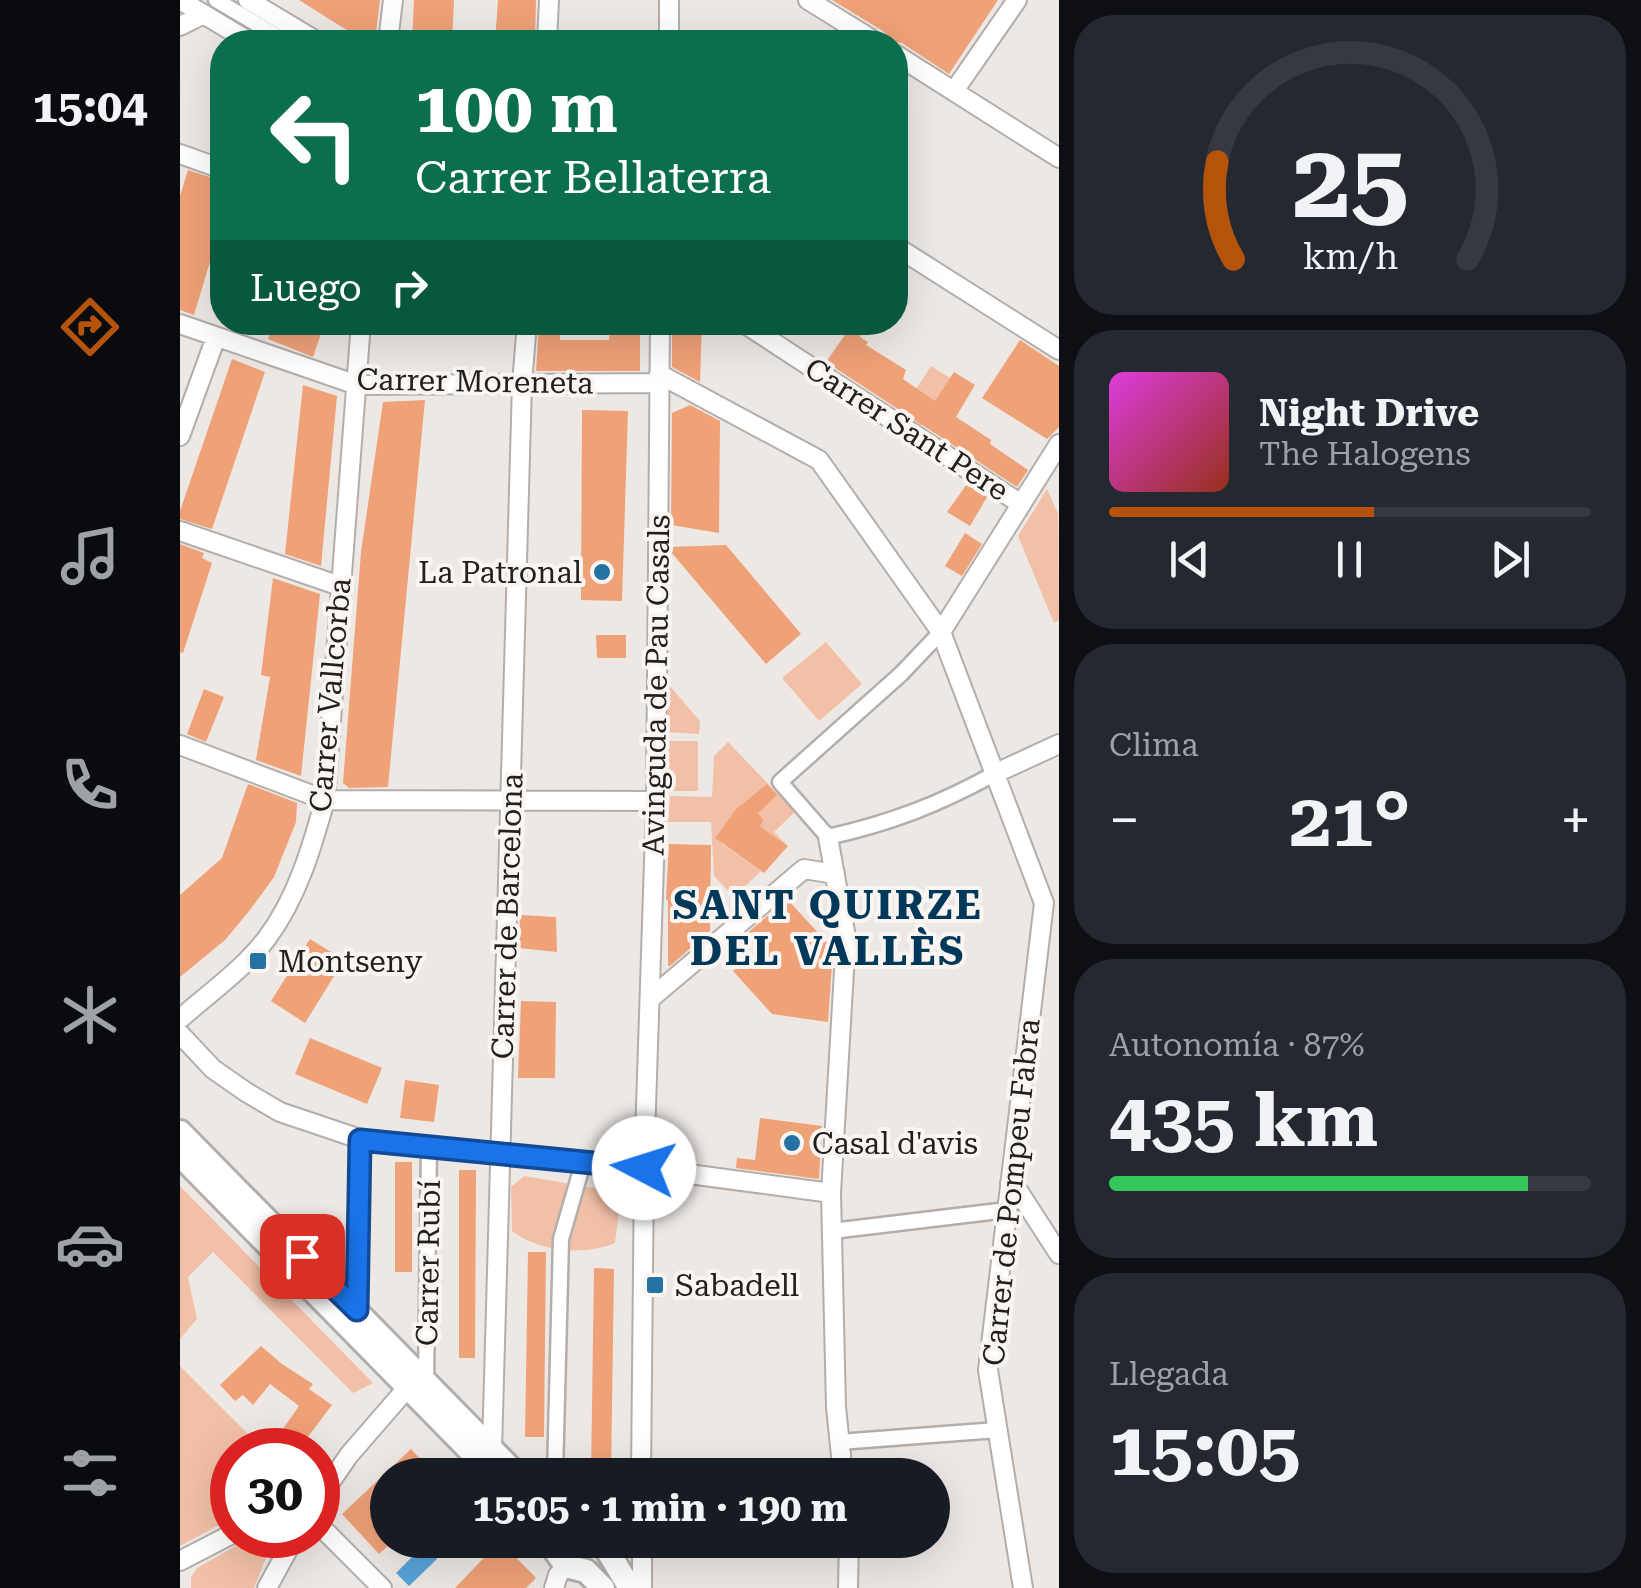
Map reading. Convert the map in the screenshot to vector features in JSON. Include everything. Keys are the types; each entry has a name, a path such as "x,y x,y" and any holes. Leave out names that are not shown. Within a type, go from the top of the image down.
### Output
{"street":[{"path":"180,0 210,7 261,30"},
{"path":"248,0 298,30"},
{"path":"389,30 393,0"},
{"path":"547,30 549,0"},
{"path":"669,0 669,30"},
{"path":"808,0 857,30"},
{"path":"954,91 1017,0"},
{"path":"180,26 210,7"},
{"path":"210,7 236,30"},
{"path":"908,62 1058,158"},
{"path":"180,154 210,164"},
{"path":"908,254 1058,350"},
{"name":"Carrer Moreneta","path":"180,324 210,334"},
{"name":"Carrer Moreneta","path":"213,335 357,385 660,378"},
{"name":"Carrer Vallcorba","path":"180,1018 266,939 290,898 325,800 361,335"},
{"name":"Carrer de Barcelona","path":"492,1449 526,335"},
{"name":"Avinguda de Pau Casals","path":"642,1458 644,1168 656,801 660,335"},
{"name":"Carrer Sant Pere","path":"762,335 1021,504"},
{"path":"180,436 216,336"},
{"name":"Carrer de Pompeu Fabra","path":"660,378 820,460 940,632 994,774 1051,901 1010,1183 988,1370 1023,1588"},
{"path":"841,1458 831,1193 846,937 828,836 780,782 901,674 940,632 1058,444"},
{"path":"180,531 340,586"},
{"path":"828,836 880,825 940,804 1058,744"},
{"path":"180,746 325,800 656,801"},
{"path":"651,998 804,869 835,874"},
{"path":"180,1034 214,1069 246,1092 280,1112 360,1140 644,1168 831,1193"},
{"path":"180,1132 357,1310 480,1458"},
{"path":"357,1310 360,1140"},
{"name":"Carrer Rubí","path":"417,1384 430,1146"},
{"path":"180,1155 417,1384 501,1458"},
{"path":"556,1458 562,1239 583,1162"},
{"path":"1010,1183 1058,1254"},
{"path":"832,1231 1007,1210"},
{"path":"340,1463 417,1384"},
{"path":"840,1442 998,1430"},
{"path":"340,1468 349,1455"},
{"path":"180,1560 210,1545"},
{"path":"340,1546 382,1588"},
{"path":"267,1588 283,1558"},
{"path":"565,1558 585,1575"},
{"path":"619,1558 630,1588"},
{"path":"642,1558 642,1588"},
{"path":"848,1588 849,1558"},
{"path":"554,1588 558,1575 585,1575"}],"shaded area":[{"path":"931,366 950,378 918,430 898,417"},
{"path":"1047,489 1058,514 1059,620 1054,623 1018,536"},
{"path":"826,642 862,684 819,721 782,678"},
{"path":"669,685 700,721 699,734 666,732"},
{"path":"666,741 698,741 698,791 665,791"},
{"path":"728,742 795,812 774,832 788,846 760,826 764,819 745,801 718,833 725,839 722,844 761,871 734,897 714,876 711,822 668,822 670,796 712,797 714,756"},
{"path":"524,1176 612,1191 620,1203 615,1243 590,1250 562,1250 535,1244 512,1231 511,1187"},
{"path":"180,1186 373,1383 353,1393 213,1252 188,1277 197,1319 180,1339"},
{"path":"180,1366 242,1428 210,1428 210,1530 180,1546"},
{"path":"215,1558 266,1558 254,1588 191,1588 191,1577 197,1568"}],"water":[{"path":"411,1558 437,1559 409,1586 396,1573"}],"building":[{"path":"299,0 380,0 376,30 347,30"},
{"path":"414,0 454,0 453,30 413,30"},
{"path":"498,0 536,0 535,30 496,30"},
{"path":"832,0 998,0 949,74 908,47 908,30 881,30"},
{"path":"188,170 210,177 210,262 194,315 180,310 180,196"},
{"path":"269,335 321,335 313,357 268,339"},
{"path":"538,335 560,335 560,340 609,340 609,335 640,335 640,371 536,371"},
{"path":"672,335 702,335 700,382 672,367"},
{"path":"845,335 861,335 868,342 866,345 906,370 903,379 935,401 954,372 975,385 956,417 1028,470 1017,487 826,362"},
{"path":"1020,340 1059,366 1059,427 1047,439 982,398"},
{"path":"232,359 265,372 212,529 180,519 180,511"},
{"path":"303,385 337,396 321,566 285,554"},
{"path":"425,400 388,787 349,788 343,783 361,552 383,402"},
{"path":"690,405 720,421 719,533 671,525 672,413"},
{"path":"582,410 628,411 622,601 581,600"},
{"path":"967,484 987,497 970,526 947,512"},
{"path":"965,533 982,544 962,576 945,566"},
{"path":"180,544 204,553 202,558 212,563 183,653 180,652"},
{"path":"726,545 801,634 766,664 671,552 671,547"},
{"path":"273,578 320,594 301,776 256,760 270,677 261,675"},
{"path":"596,635 626,635 626,658 597,658"},
{"path":"204,689 224,697 206,742 187,734"},
{"path":"248,784 297,803 296,822 274,877 250,910 225,940 180,977 180,895 222,858"},
{"path":"767,784 777,795 758,813 764,820 760,826 788,846 764,873 715,838 736,809"},
{"path":"669,844 711,845 710,931 668,966 666,900"},
{"path":"787,899 833,949 828,1022 772,1014 733,971 758,948 745,935"},
{"path":"520,915 556,917 557,952 519,948"},
{"path":"310,939 344,960 305,1023 271,1001"},
{"path":"521,1001 556,1002 555,1078 518,1078"},
{"path":"310,1038 382,1068 367,1104 295,1074"},
{"path":"405,1080 439,1085 434,1122 400,1118"},
{"name":"Casal d'avis","path":"760,1118 822,1126 819,1179 736,1168 737,1158 755,1160"},
{"path":"395,1162 412,1162 412,1272 395,1272"},
{"path":"459,1170 476,1170 475,1358 459,1358"},
{"path":"528,1252 546,1252 544,1437 525,1437"},
{"path":"594,1268 614,1269 611,1458 591,1458"},
{"path":"261,1346 313,1384 309,1389 332,1405 315,1428 284,1428 299,1406 270,1384 253,1405 243,1395 235,1401 220,1385"},
{"path":"411,1449 419,1458 401,1458"},
{"path":"370,1488 370,1544 342,1514"},
{"path":"484,1558 517,1558 536,1578 526,1588 455,1588"}],"place":[{"name":"La Patronal","path":"602,572"},
{"name":"Montseny","path":"258,961"},
{"name":"Casal d'avis","path":"792,1143"},
{"name":"Sabadell","path":"655,1285"}],"district":[{"name":"SANT QUIRZE DEL VALLÈS","path":"828,928"}],"route":[{"path":"302,1256 357,1310 360,1140 644,1168"}]}
